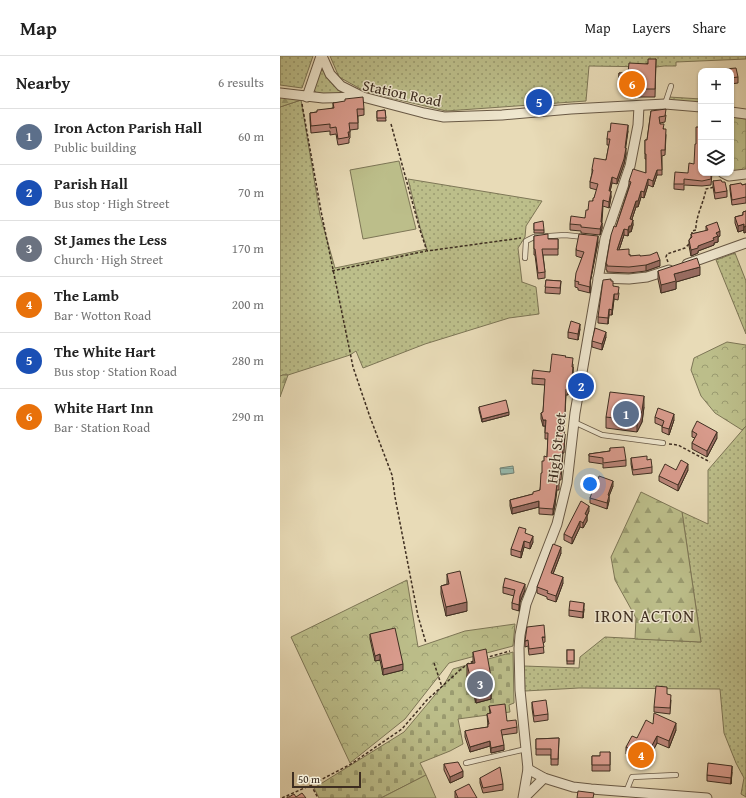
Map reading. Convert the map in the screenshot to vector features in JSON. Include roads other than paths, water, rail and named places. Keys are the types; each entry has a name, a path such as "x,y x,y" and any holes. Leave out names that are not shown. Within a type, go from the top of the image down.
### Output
{"street":[{"path":"304,96 321,56"},
{"path":"321,56 330,74 341,86 362,97"},
{"name":"Station Road","path":"280,93 323,98 362,97 424,113 444,116 502,115 571,109 665,104 698,107"},
{"name":"High Street","path":"523,798 528,769 520,690 520,635 526,604 557,524 566,490 574,422 598,278 602,239 630,166 638,125 639,106"},
{"path":"734,112 746,114"},
{"path":"734,175 746,174"},
{"path":"598,278 629,279 647,277 746,243"},
{"path":"528,769 544,778 573,787 707,798"},
{"path":"523,798 544,778"}],"lane":[{"path":"665,104 671,86"},
{"path":"525,258 526,241 534,237 565,235 592,238"},
{"path":"574,422 602,435 663,443"},
{"path":"466,763 526,749"},
{"path":"626,792 632,777 676,775"}],"water":[{"path":"513,466 514,473 501,475 500,468"}],"place":[{"name":"White Hart Inn","path":"632,84"},
{"name":"The White Hart","path":"539,102"},
{"name":"Parish Hall","path":"581,386"},
{"name":"Iron Acton Parish Hall","path":"626,414"},
{"name":"St James the Less","path":"480,684"},
{"name":"The Lamb","path":"641,755"}],"district":[{"name":"IRON ACTON","path":"645,615"}]}
